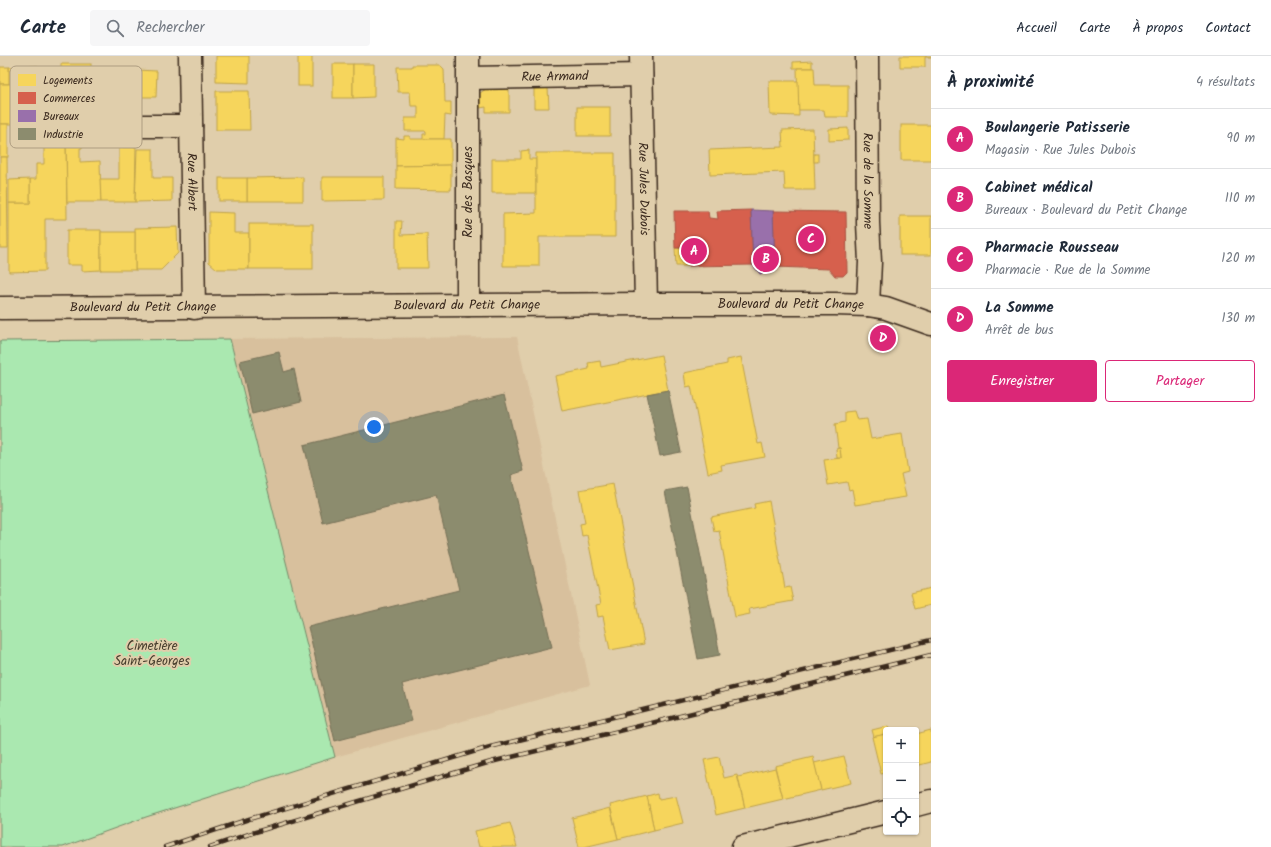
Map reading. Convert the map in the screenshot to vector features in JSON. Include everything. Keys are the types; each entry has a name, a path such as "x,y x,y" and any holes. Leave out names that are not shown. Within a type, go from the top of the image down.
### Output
{"street":[{"name":"Rue Albert","path":"190,56 194,308"},
{"name":"Rue des Basques","path":"468,56 468,305"},
{"name":"Rue de la Somme","path":"867,56 868,223 870,262 868,305"},
{"name":"Rue Armand","path":"469,78 641,65"},
{"name":"Rue Jules Dubois","path":"641,65 646,304"},
{"path":"142,126 191,126"},
{"name":"Boulevard du Petit Change","path":"0,308 194,308 646,304 868,305 886,308 931,324"},
{"path":"919,804 931,801"},
{"path":"743,847 883,813"}],"shaded area":[{"path":"517,337 590,685 335,757 230,339"}],"green space":[{"name":"Cimetière Saint-Georges","path":"230,339 335,757 146,817 63,847 0,847 0,341"}],"building: Logements":[{"path":"216,56 249,56 249,83 216,82"},
{"path":"298,56 312,56 312,86 298,86"},
{"path":"900,56 931,57 925,57 925,67 900,67"},
{"path":"812,61 812,68 793,68 793,62"},
{"path":"61,64 91,64 91,66 61,66"},
{"path":"333,64 353,64 353,98 333,98"},
{"path":"353,64 374,64 374,97 353,98"},
{"path":"412,65 440,65 444,69 445,102 451,102 451,116 445,115 444,139 423,139 423,134 426,134 426,131 405,131 405,118 418,118 418,106 411,106 410,92 398,92 397,67 412,67"},
{"path":"0,67 9,67 9,84 0,84"},
{"path":"10,67 10,84 9,84"},
{"path":"797,68 814,68 815,85 848,85 848,117 825,117 824,110 798,110"},
{"path":"142,70 157,71 156,97 142,97"},
{"path":"769,81 798,81 799,116 770,115"},
{"path":"0,84 10,84 10,124 0,124"},
{"path":"509,88 509,112 486,112 486,107 480,108 480,93 486,89"},
{"path":"534,88 548,88 549,108 534,108"},
{"path":"216,91 249,91 250,130 216,130"},
{"path":"577,107 610,107 610,136 577,136"},
{"path":"0,124 8,124 8,157 0,157"},
{"path":"901,125 931,125 931,160 901,160"},
{"path":"848,128 848,140 829,141 829,129"},
{"path":"813,129 815,190 785,190 784,172 710,175 709,150 783,147 782,130"},
{"path":"404,136 410,136 410,139 451,139 451,165 396,166 396,138 404,139"},
{"path":"44,148 66,148 67,219 45,219 45,271 9,272 9,203 30,203 30,179 36,179 36,164 44,164"},
{"path":"66,148 80,148 80,162 100,161 101,202 67,202"},
{"path":"119,148 136,148 135,202 101,202 100,179 119,179"},
{"path":"137,149 153,149 153,178 172,178 172,201 135,202"},
{"path":"529,150 529,159 536,159 536,193 492,193 492,159 521,159 521,151"},
{"path":"536,153 615,153 615,237 539,237 539,266 503,266 503,214 536,213"},
{"path":"814,154 818,154 818,162 814,162"},
{"path":"0,157 7,157 8,248 0,248"},
{"path":"451,165 451,190 396,189 396,166"},
{"path":"303,177 303,201 247,201 247,178"},
{"path":"322,177 384,177 384,200 322,201"},
{"path":"219,178 247,178 247,201 219,201"},
{"path":"30,179 30,203 9,203 9,180"},
{"path":"209,212 234,213 234,233 249,233 249,269 217,269 209,262"},
{"path":"900,216 931,216 931,255 900,255"},
{"path":"396,221 402,221 401,235 427,234 428,268 396,268"},
{"path":"249,224 313,224 313,269 249,269"},
{"path":"177,227 178,253 161,270 135,270 135,228"},
{"path":"67,230 101,230 101,270 82,271 82,265 67,265"},
{"path":"101,232 135,232 135,270 101,270"},
{"path":"675,248 689,248 689,266 676,266"},
{"path":"661,355 668,390 562,411 555,376 589,369 588,363 600,361 601,367"},
{"path":"741,357 758,444 762,443 765,457 721,465 722,470 708,473 691,386 686,387 684,373 727,364 727,360"},
{"path":"854,411 857,420 867,419 871,439 902,434 908,472 901,474 906,497 855,505 852,489 849,490 847,482 828,485 824,460 841,458 840,448 838,448 835,424 845,422 845,412"},
{"path":"840,448 841,458 837,458 836,449"},
{"path":"613,484 644,644 610,650 603,616 598,617 596,605 601,604 587,535 582,536 580,524 585,523 579,490"},
{"path":"769,501 785,588 790,587 793,601 749,609 750,614 735,617 719,530 714,531 711,517 755,508 754,504"},
{"path":"931,588 931,605 915,609 911,593"},
{"path":"883,727 883,735 874,737 872,730"},
{"path":"931,730 931,762 919,765 919,763 919,733"},
{"path":"883,735 883,774 881,774 872,737"},
{"path":"844,756 851,783 821,790 814,763"},
{"path":"719,757 724,778 737,775 745,808 716,815 704,760"},
{"path":"813,757 821,790 783,799 775,766"},
{"path":"775,768 783,799 745,808 738,777"},
{"path":"658,793 659,799 676,796 683,823 654,830 647,796"},
{"path":"647,796 654,830 618,839 610,805"},
{"path":"610,808 618,839 579,847 572,818"},
{"path":"510,823 517,847 479,847 475,831"}],"building: Commerces":[{"path":"751,210 753,265 689,266 689,248 675,248 674,211 708,211 709,218 718,219 717,211"},
{"path":"773,211 846,212 847,272 843,276 835,276 829,269 775,267"}],"building: Bureaux":[{"path":"751,210 773,211 775,267 770,273 760,274 753,265"}],"building: Industrie":[{"path":"279,352 284,372 294,369 301,402 252,414 240,361"},
{"path":"668,390 681,452 660,456 647,394"},
{"path":"504,395 523,471 511,475 552,647 402,684 412,721 335,741 308,627 459,590 436,495 323,523 304,445"},
{"path":"687,487 720,655 698,659 665,491"}],"railway":[{"path":"165,847 249,819 490,747 931,640"},
{"path":"210,847 252,833 491,762 931,655"}],"place":[{"name":"Pharmacie Rousseau","path":"811,239"},
{"name":"Boulangerie Patisserie","path":"694,251"},
{"name":"Cabinet médical","path":"766,259"},
{"name":"La Somme","path":"883,338"}]}
